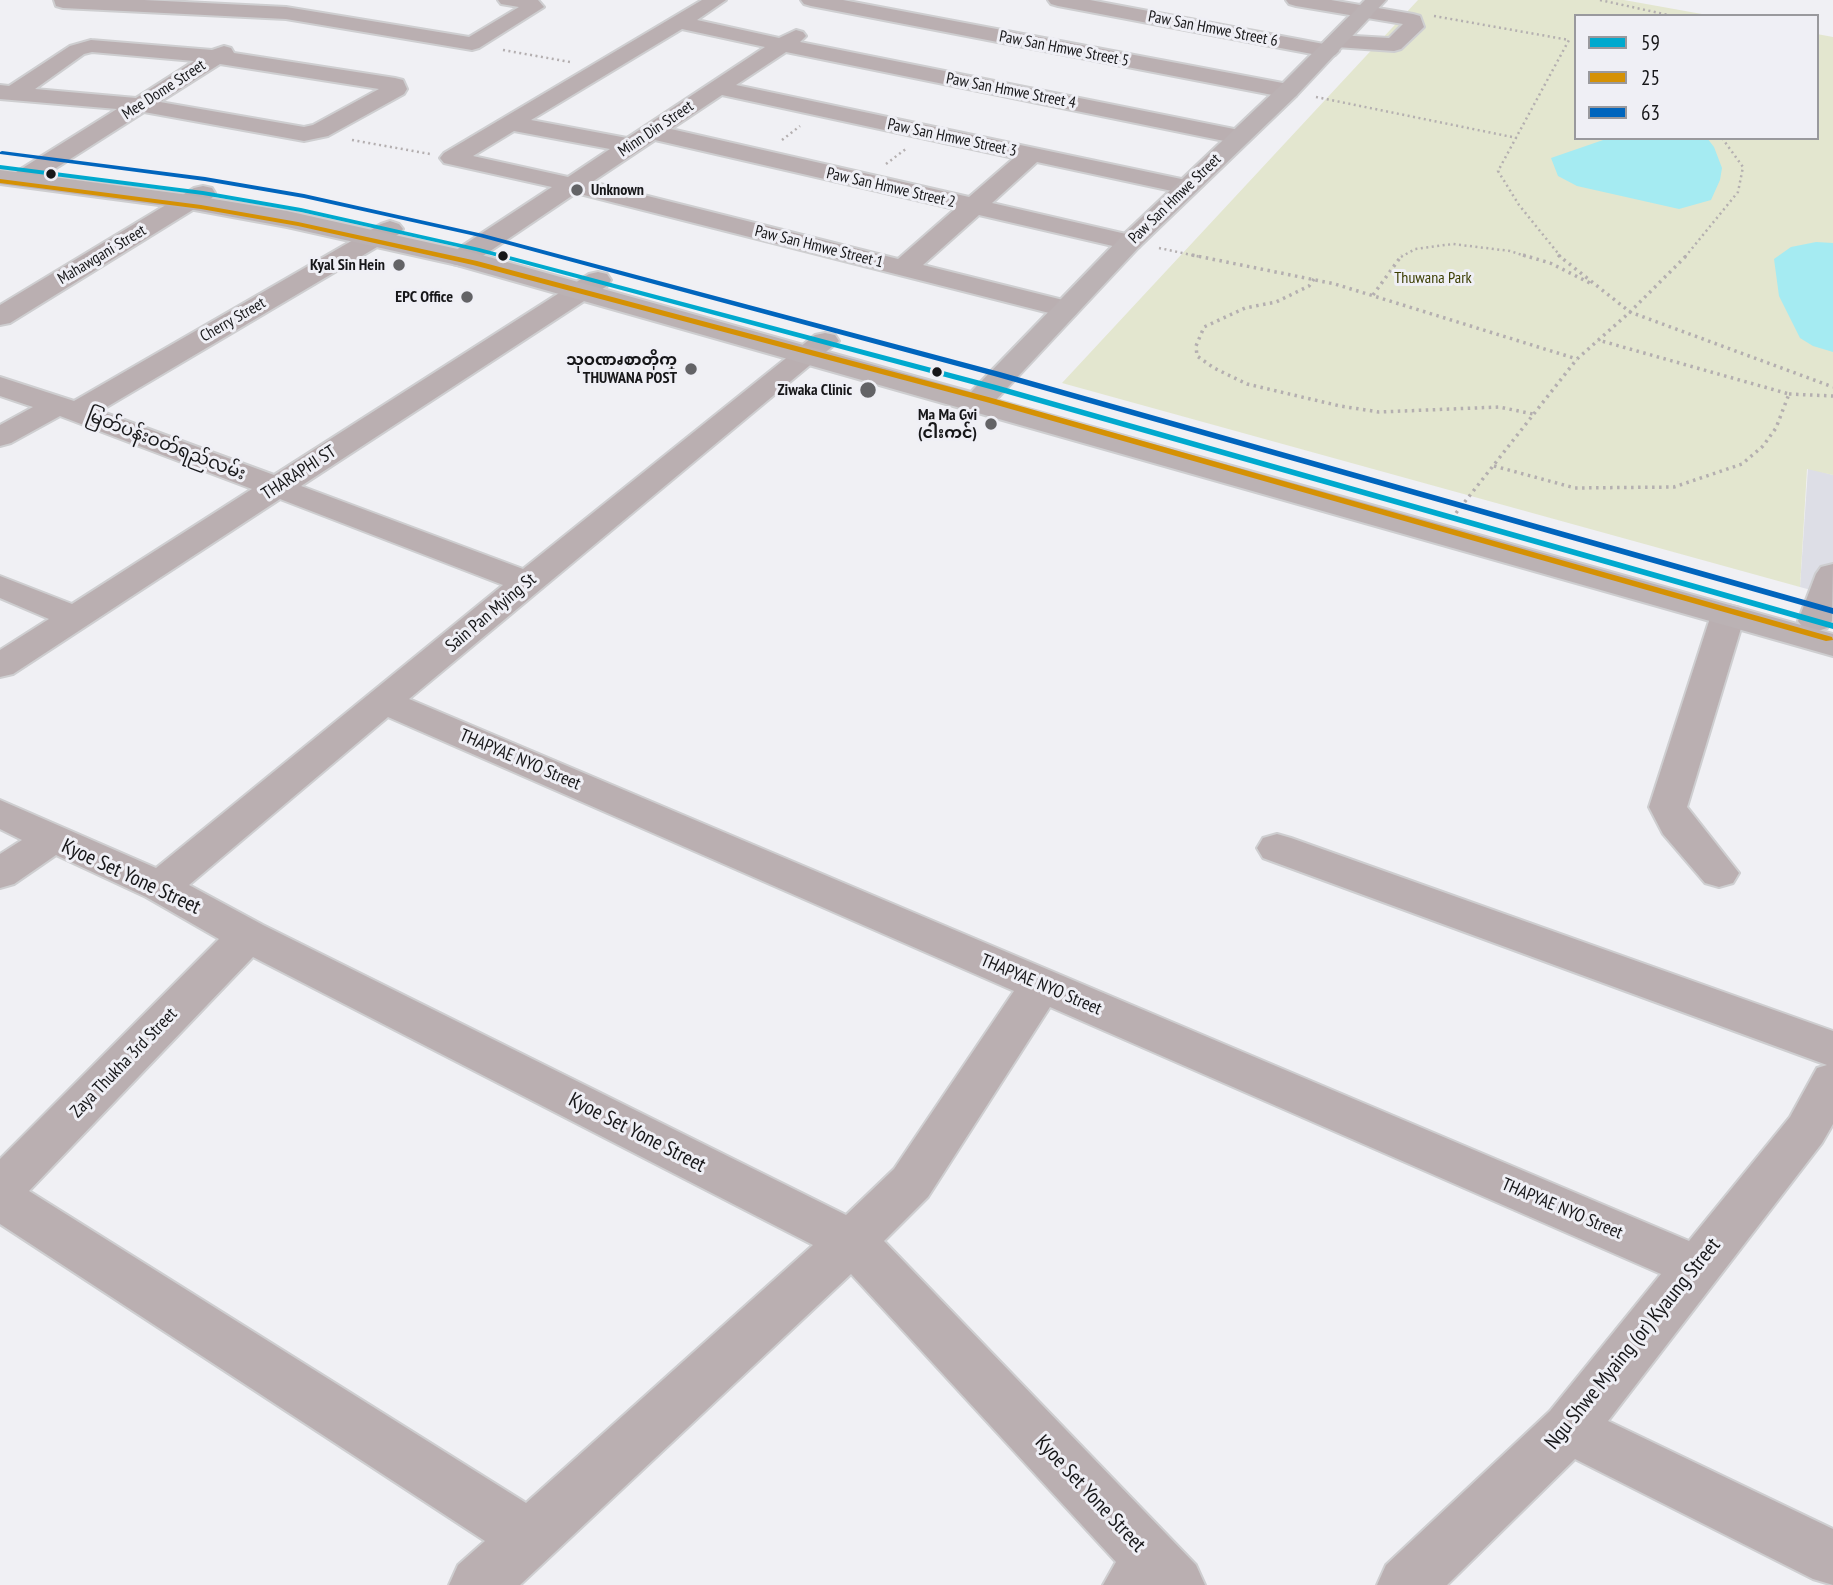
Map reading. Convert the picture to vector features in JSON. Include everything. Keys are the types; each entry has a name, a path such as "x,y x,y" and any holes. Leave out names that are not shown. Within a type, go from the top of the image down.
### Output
{"main road":[{"name":"Paw San Hmwe Street","path":"985,395 1130,243 1371,6"},
{"path":"14,173 196,198 382,233 469,254 985,395 1728,615 1827,631"},
{"path":"985,395 1452,518 1827,631"}],"street":[{"path":"66,0 63,2 286,13 471,44 534,7 530,3 508,0"},
{"name":"Mee Dome Street","path":"14,173 142,105 305,0"},
{"path":"452,158 716,0"},
{"name":"Paw San Hmwe Street 5","path":"811,0 845,3 1040,44 1287,91"},
{"name":"Paw San Hmwe Street 6","path":"1058,0 1333,46 1394,45 1414,27 1413,20 1409,18 1371,6"},
{"path":"1296,0 1371,6"},
{"name":"Minn Din Street","path":"469,254 845,3"},
{"name":"Paw San Hmwe Street 4","path":"679,22 1239,136"},
{"path":"1040,44 1067,23"},
{"path":"383,47 405,33"},
{"path":"84,47 216,57 395,85 396,89 313,134 142,105 7,93 84,47"},
{"path":"338,76 360,61"},
{"name":"Paw San Hmwe Street 3","path":"718,88 1186,187"},
{"path":"510,123 631,146"},
{"name":"Paw San Hmwe Street 2","path":"652,132 1130,243"},
{"path":"904,268 1031,155"},
{"name":"Paw San Hmwe Street 1","path":"452,158 573,185 1065,309"},
{"name":"Mahawgani Street","path":"0,317 196,198"},
{"name":"Cherry Street","path":"0,437 68,408 382,233"},
{"name":"THARAPHI ST","path":"0,666 590,286"},
{"name":"Sain Pan Mying St","path":"160,887 527,582 817,348"},
{"name":"မြတ်ပန်းဝတ်ရည်လမ်း","path":"0,386 68,408 527,582"},
{"path":"1827,631 1833,574"},
{"path":"0,586 73,618"},
{"path":"1718,873 1677,824 1668,807 1728,615"},
{"name":"THAPYAE NYO Street","path":"385,702 1697,1267"},
{"name":"Kyoe Set Yone Street","path":"0,813 160,887 248,936 852,1241 1154,1578"},
{"path":"0,874 52,839"},
{"path":"1276,848 1833,1049"},
{"name":"Zaya Thukha 3rd Street","path":"0,1191 248,936"},
{"path":"478,1585 852,1241 911,1183 1041,985"},
{"name":"Ngu Shwe Myaing (or) Kyaung Street","path":"1405,1585 1569,1429 1697,1267 1819,1137 1833,1081"},
{"path":"0,1198 529,1537"},
{"path":"1569,1429 1833,1559"}],"path":[{"path":"1600,0 1664,14"},
{"path":"1371,6 1569,40 1498,171 1519,205 1555,252 1630,312 1833,387"},
{"path":"471,44 602,68"},
{"path":"1287,91 1517,138"},
{"path":"313,134 452,158"},
{"path":"1452,518 1577,359 1630,312 1698,244 1738,192 1743,167 1724,140"},
{"path":"1130,243 1314,279 1577,359"},
{"path":"1373,295 1403,254 1415,249 1453,244 1510,251 1550,263 1600,288"},
{"path":"1314,279 1309,286 1291,295 1245,308 1204,327 1196,346 1196,356 1247,384 1340,406 1379,412 1499,407 1534,414"},
{"path":"1598,340 1789,394 1833,396"},
{"path":"1494,466 1575,488 1674,487 1741,464 1763,446 1776,428 1789,394"}],"shaded area":[{"path":"1808,468 1833,475 1833,596 1800,587"}],"green space":[{"name":"Thuwana Park","path":"1418,0 1624,0 1702,14 1574,14 1574,140 1819,140 1819,34 1833,37 1833,475 1807,469 1800,587 1062,383"}],"water":[{"path":"1603,140 1709,140 1722,168 1711,200 1679,209 1577,186 1558,176 1551,158"},
{"path":"1816,242 1833,243 1833,352 1813,346 1800,338 1779,296 1774,259 1791,247"}],"transit line":[{"name":"63","path":"2,153 205,179 304,196 481,235 997,374 1833,611"},
{"name":"59","path":"0,167 203,193 301,210 477,249 993,387 1833,626"},
{"name":"25","path":"0,181 201,207 298,224 474,263 989,400 1829,639"}],"place":[{"name":"Unknown","path":"577,190"},
{"name":"Kyal Sin Hein","path":"399,265"},
{"name":"EPC Office","path":"467,297"},
{"name":"သုဝဏၧစာတိုက္ THUWANA POST","path":"691,369"},
{"name":"Ziwaka Clinic","path":"868,390"},
{"name":"Ma Ma Gyi (ငါးကင်)","path":"991,424"}]}
